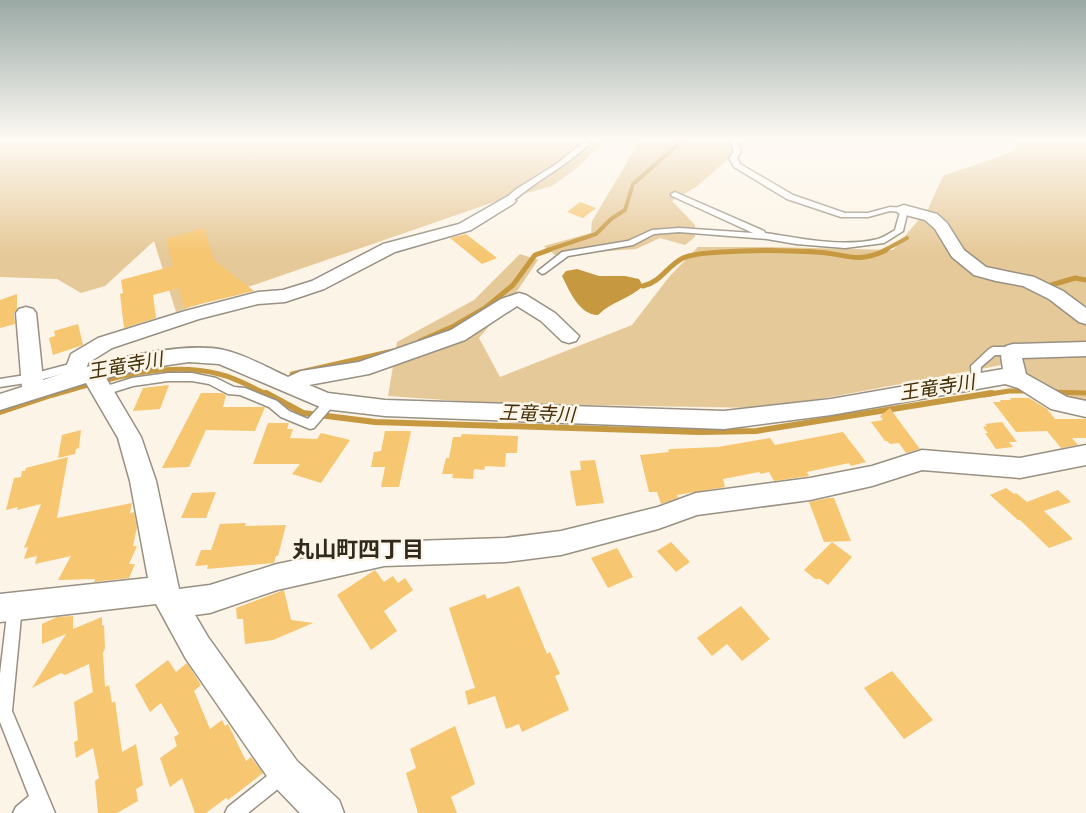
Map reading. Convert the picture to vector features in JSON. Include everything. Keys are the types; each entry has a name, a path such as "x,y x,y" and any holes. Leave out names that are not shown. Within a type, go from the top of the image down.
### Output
{"street":[{"path":"326,813 285,773 197,648 168,597 143,481 129,437 89,379 78,359 105,343 192,315 258,298 285,296 318,285 388,248 464,226 508,201"},
{"path":"904,210 931,217 941,226 958,253 980,271 996,276 1028,281 1056,296 1086,318"},
{"path":"289,386 301,379 361,369 458,335 508,303 519,299 548,317 569,336"},
{"path":"26,313 32,384"},
{"path":"1021,379 1011,356 1013,351 1086,349"},
{"path":"0,402 32,384 89,379 165,358 189,356 222,357 258,371 327,406 724,420 830,407 1005,376 1021,379 1055,401 1070,407 1086,409"},
{"path":"8,607 168,597 210,599 277,576 384,554 505,550 561,543 658,518 696,504 810,488 872,476 922,460 1020,468 1086,456"}],"lane":[{"path":"508,201 518,192 543,177"},
{"path":"542,271 564,254 630,243 652,232 679,230 767,236 796,241 845,245 881,241 899,231 904,210 890,209 868,215 844,215 790,196 757,177"},
{"path":"675,194 767,236"},
{"path":"976,381 976,366 993,351 1013,351"},
{"path":"89,379 141,381 168,377 192,377 212,381 273,404 285,414 310,424 327,406"},
{"path":"0,383 32,384"},
{"path":"8,607 4,711 43,806 22,813"},
{"path":"234,813 285,773"}],"shaded area":[{"path":"0,177 565,177 552,186 494,202 176,312 154,241 105,286 81,293 57,279 0,277"},
{"path":"618,177 708,177 696,187 672,201 695,225 695,237 685,245 660,238 636,249 555,255 544,246 591,233 592,221"},
{"path":"943,177 1086,177 1086,402 1063,399 1007,364 831,397 758,408 487,403 388,396 397,342 474,300 520,254 538,260 511,300 479,338 500,377 632,325 669,277 698,247 893,250 928,209"},
{"path":"577,269 599,276 625,276 639,279 643,286 598,315 591,314 585,311 576,301 562,276 566,271"}],"building":[{"path":"580,202 596,208 583,218 567,212"},
{"path":"204,228 214,260 254,291 184,308 179,288 153,295 156,318 124,328 120,294 123,293 121,280 173,266 166,239"},
{"path":"466,234 497,258 482,264 450,238"},
{"path":"17,294 17,309 14,313 15,324 0,328 0,300"},
{"path":"78,324 83,345 53,355 49,338 55,336 54,331"},
{"path":"169,385 160,409 133,411 143,388"},
{"path":"201,393 222,393 226,395 223,407 265,407 255,431 206,430 189,467 162,468"},
{"path":"1010,398 1029,398 1047,409 1055,419 1086,419 1086,438 1072,438 1078,445 1061,448 1047,431 1016,432 993,402 1011,400"},
{"path":"890,408 920,449 906,453 899,443 890,444 885,441 871,422 883,420 880,416"},
{"path":"1002,422 1017,442 1009,442 1013,447 996,449 983,427 987,426 985,424"},
{"path":"268,423 289,423 287,429 293,429 290,438 317,439 321,433 350,440 321,483 292,474 300,464 253,464"},
{"path":"81,430 79,448 76,449 75,454 58,458 62,435"},
{"path":"385,431 411,431 399,487 381,487 385,467 371,467 374,452 381,451"},
{"path":"843,432 866,462 851,466 849,463 807,472 809,476 774,481 769,472 761,474 759,472 723,479 725,487 677,495 678,498 661,504 657,492 649,492 640,455 669,452 668,450 670,449 718,447 770,438 775,445"},
{"path":"462,434 518,436 517,453 506,453 505,467 485,466 484,470 474,469 473,479 452,478 453,474 442,474 446,458 449,458 453,437 461,437"},
{"path":"68,457 57,518 132,503 130,513 134,512 137,527 133,546 137,546 129,564 135,564 129,578 94,582 95,579 58,580 71,556 35,564 37,556 24,559 28,547 24,548 41,504 17,510 18,507 6,510 14,478 21,477 22,471 25,471 26,468"},
{"path":"595,460 604,503 576,506 570,471 581,470 580,461"},
{"path":"1006,488 1027,502 1058,490 1071,502 1044,511 1073,539 1049,548 990,495"},
{"path":"216,492 206,518 181,518 192,493"},
{"path":"834,498 851,541 824,542 809,502"},
{"path":"246,523 245,526 286,525 278,556 276,556 274,563 207,569 208,565 195,566 201,550 211,550 220,524"},
{"path":"671,542 690,562 676,572 657,551"},
{"path":"832,542 852,557 828,585 820,579 815,579 804,570"},
{"path":"617,548 633,577 608,588 591,558"},
{"path":"375,570 384,582 393,576 398,583 405,578 413,590 384,611 397,631 371,650 337,595"},
{"path":"519,586 547,654 550,652 560,674 555,676 569,710 522,732 519,724 506,729 495,696 468,705 465,691 475,688 449,608 485,594 487,599"},
{"path":"284,590 291,620 313,623 273,640 245,644 243,619 237,619 236,608"},
{"path":"741,606 770,639 742,661 727,644 712,656 697,638"},
{"path":"73,616 73,629 102,617 105,648 103,653 105,687 109,685 112,703 115,701 122,752 136,744 143,785 136,789 138,801 117,813 98,813 95,781 99,778 93,748 76,758 74,742 78,740 74,702 93,692 89,664 65,675 61,673 32,688 66,634 42,644 42,624 57,617"},
{"path":"168,660 176,672 187,663 201,685 194,691 210,729 222,720 225,726 228,724 246,761 251,757 263,773 228,800 226,798 206,813 195,813 182,778 170,787 160,758 177,746 174,737 179,734 161,703 150,712 135,685"},
{"path":"892,671 933,720 904,739 864,688"},
{"path":"455,726 475,784 451,797 457,813 418,813 406,773 416,768 410,749"}],"waterway":[{"path":"545,251 596,234 611,219 625,210 633,184 641,177"},
{"path":"883,251 907,238"},
{"path":"420,341 454,326 485,308 513,285 535,255 549,250"},
{"path":"804,251 866,257 886,250"},
{"path":"643,286 655,281 677,261 687,256 733,251 804,251"},
{"path":"804,251 810,251"},
{"path":"1048,286 1075,278 1086,280"},
{"path":"292,374 393,351"},
{"name":"王竜寺川","path":"53,395 114,378 178,369 219,374 244,383 268,395"},
{"name":"王竜寺川","path":"984,395 1009,391 1029,391"},
{"name":"王竜寺川","path":"1051,392 1086,393"},
{"name":"王竜寺川","path":"0,412 57,393"},
{"name":"王竜寺川","path":"266,393 303,413 375,422 700,432 756,431 992,393"}],"district":[{"name":"丸山町四丁目","path":"358,549"}]}
